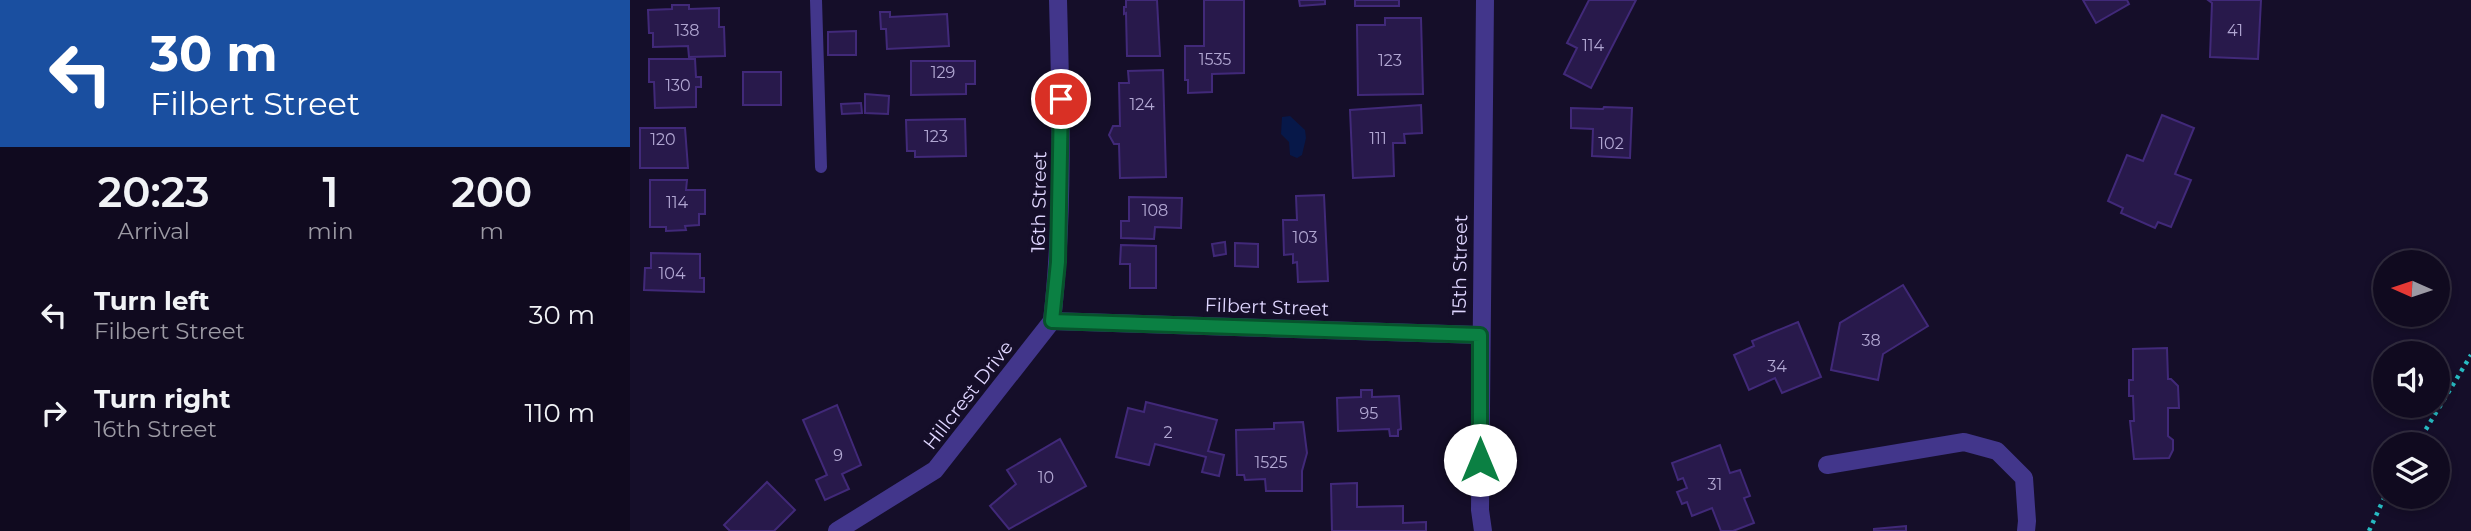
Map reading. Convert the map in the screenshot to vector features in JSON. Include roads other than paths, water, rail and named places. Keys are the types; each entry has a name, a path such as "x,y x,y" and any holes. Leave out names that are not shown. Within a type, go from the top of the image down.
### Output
{"street":[{"name":"16th Street","path":"1052,321 1058,262 1062,124 1058,0"},
{"name":"15th Street","path":"1483,531 1480,510 1480,335 1485,0"},
{"name":"Filbert Street","path":"1052,321 1480,335"},
{"name":"Hillcrest Drive","path":"837,531 936,470 1052,321"},
{"path":"1827,465 1964,442 1997,451 2024,478 2026,531"}],"lane":[{"path":"816,0 821,167"}],"water":[{"path":"1290,116 1305,130 1302,155 1297,158 1290,155 1289,142 1281,134 1282,117"}]}
